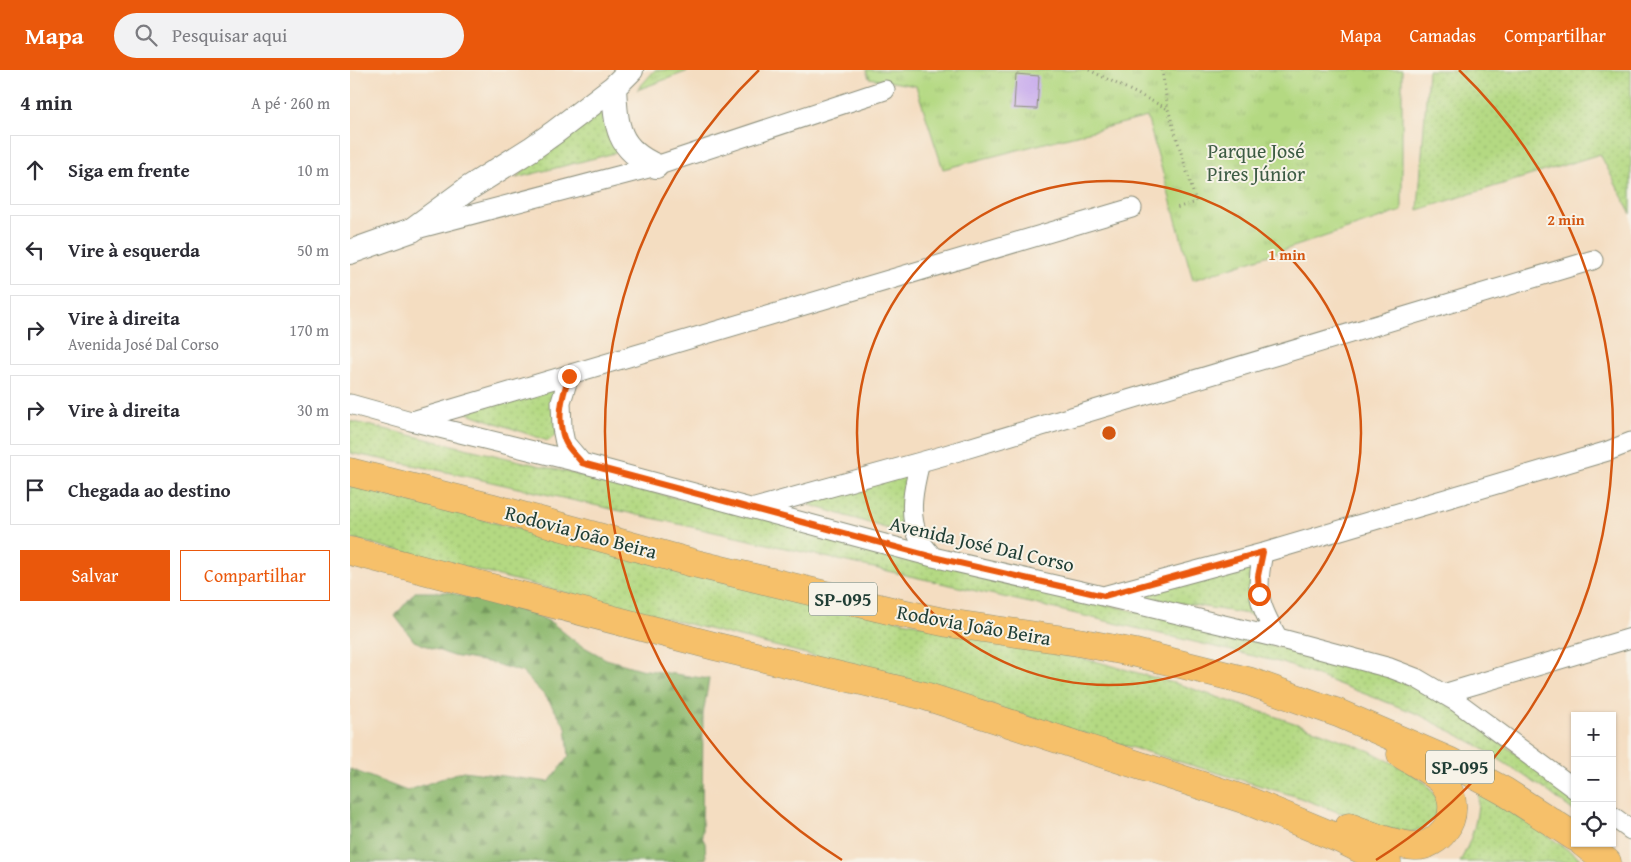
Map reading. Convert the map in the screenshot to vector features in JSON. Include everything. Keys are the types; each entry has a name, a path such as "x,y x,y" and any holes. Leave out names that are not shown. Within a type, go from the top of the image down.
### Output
{"main road":[{"name":"Rodovia João Beira","path":"350,472 490,506 693,563 892,612 948,623 1078,642 1136,653 1248,681 1338,713 1449,761 1504,791 1571,834"},
{"path":"350,551 718,647 925,696 1246,800 1387,862"},
{"path":"1246,800 1316,815 1398,844 1418,846 1438,839 1450,824 1453,807 1450,794 1441,780 1338,713"},
{"path":"1588,847 1607,862"}],"street":[{"path":"412,230 470,188 531,149 614,88 631,70"},
{"path":"614,88 616,118 622,137 630,150 642,160 656,166"},
{"path":"350,252 412,230 656,166 886,90"},
{"path":"411,422 1132,208"},
{"path":"754,508 920,462 1592,260"},
{"path":"569,376 561,402 562,428 565,443 582,463"},
{"name":"Avenida José Dal Corso","path":"350,404 411,422 582,463 754,508 933,557 1278,638 1390,668 1416,678 1457,702 1571,786"},
{"path":"1104,596 1608,452 1631,442"},
{"path":"920,462 914,486 914,524 919,539 933,557"},
{"path":"1263,552 1258,576 1259,594 1265,615 1278,638"},
{"path":"1443,694 1631,638"},
{"path":"1616,819 1631,830"}],"path":[{"path":"1089,70 1168,109"},
{"path":"1162,70 1168,109 1196,202 1176,208"}],"green space":[{"path":"655,70 691,70 637,90"},
{"name":"Parque José Pires Júnior","path":"866,70 1402,70 1402,211 1193,280 1147,117 943,169 916,86 869,78"},
{"path":"1428,70 1631,70 1631,214 1600,154 1418,210"},
{"path":"600,108 609,122 621,150 516,178 543,153"},
{"path":"551,388 557,402 556,435 548,441 462,411"},
{"path":"350,421 753,516 1386,674 1441,700 1571,793 1571,809 1546,790 1477,745 1418,714 1283,663 1030,603 438,470 350,453"},
{"path":"913,471 905,534 807,504"},
{"path":"350,486 771,593 1102,663 1181,685 1318,731 1370,751 1426,783 1435,796 1438,805 1437,813 1422,829 1411,832 1381,828 1295,796 885,674 350,538"},
{"path":"1255,562 1257,606 1254,615 1125,594"},
{"path":"415,592 449,592 488,603 523,608 552,623 577,643 606,659 640,669 709,679 703,714 702,837 705,843 706,859 699,859 698,862 350,862 350,769 407,791 463,771 549,782 569,756 566,727 546,697 522,672 488,662 453,656 414,641 395,616"},
{"path":"1479,792 1544,833 1585,862 1460,862 1474,828"}],"building":[{"path":"1016,74 1039,76 1037,109 1014,108"}],"route":[{"path":"569,376 561,402 562,428 565,443 582,463 933,557 1104,596 1263,552 1258,576 1259,594"}]}
